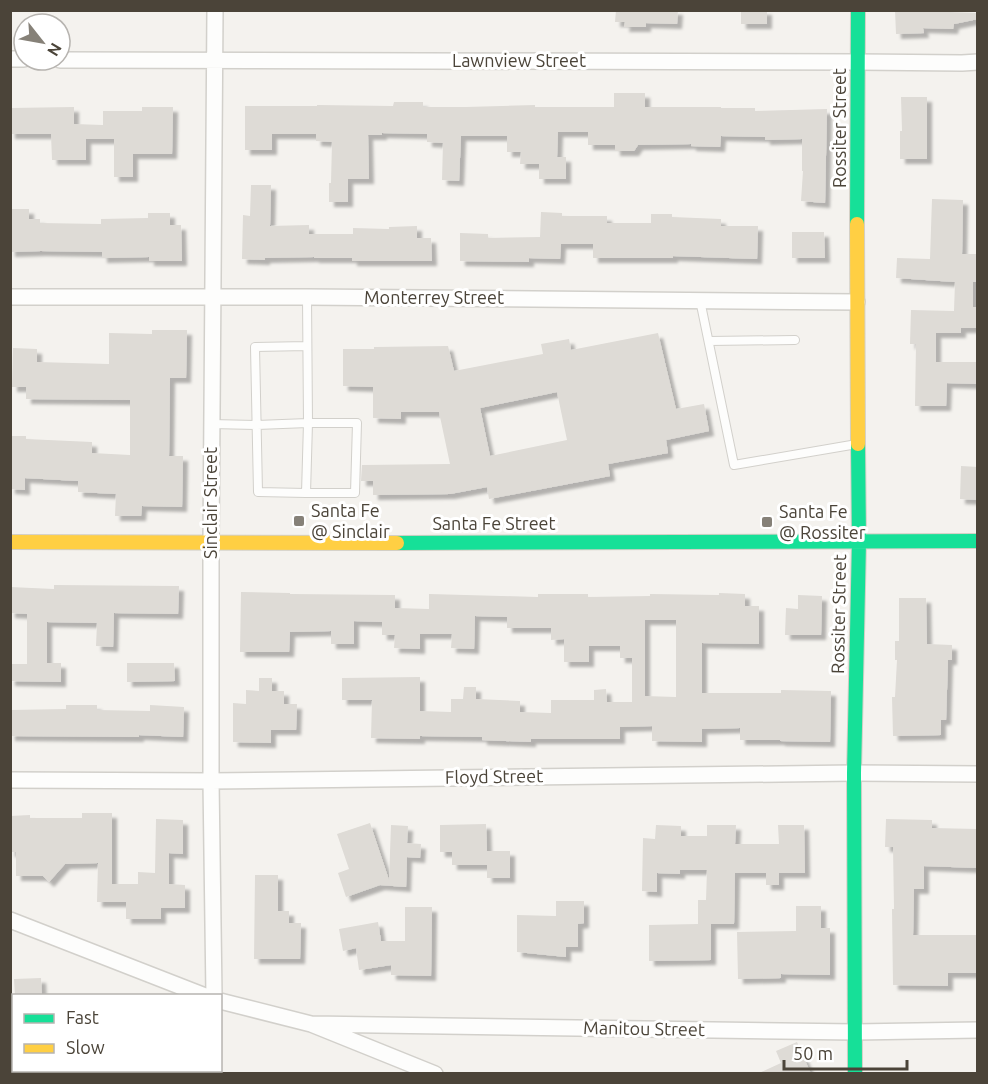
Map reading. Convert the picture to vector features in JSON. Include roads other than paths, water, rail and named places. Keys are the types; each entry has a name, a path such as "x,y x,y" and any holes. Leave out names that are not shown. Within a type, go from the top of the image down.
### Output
{"street":[{"name":"Sinclair Street","path":"214,994 211,781 211,424 215,10"},
{"name":"Rossiter Street","path":"855,1074 854,773 859,541 858,10"},
{"name":"Lawnview Street","path":"72,60 978,62"},
{"name":"Monterrey Street","path":"10,297 857,302"},
{"name":"Santa Fe Street","path":"10,542 978,541"},
{"name":"Floyd Street","path":"10,780 211,781 854,773 978,774"},
{"path":"10,920 200,994"},
{"path":"222,1002 311,1024 433,1073"},
{"name":"Manitou Street","path":"311,1024 855,1032 978,1030"}],"lane":[{"path":"306,493 307,297"},
{"path":"700,300 734,465 858,444"},
{"path":"708,342 795,340"},
{"path":"211,424 257,425 357,423 356,493 258,492 257,425 255,347 307,346"}],"place":[{"name":"Santa Fe @ Sinclair","path":"299,521"},
{"name":"Santa Fe @ Rossiter","path":"767,522"}]}
